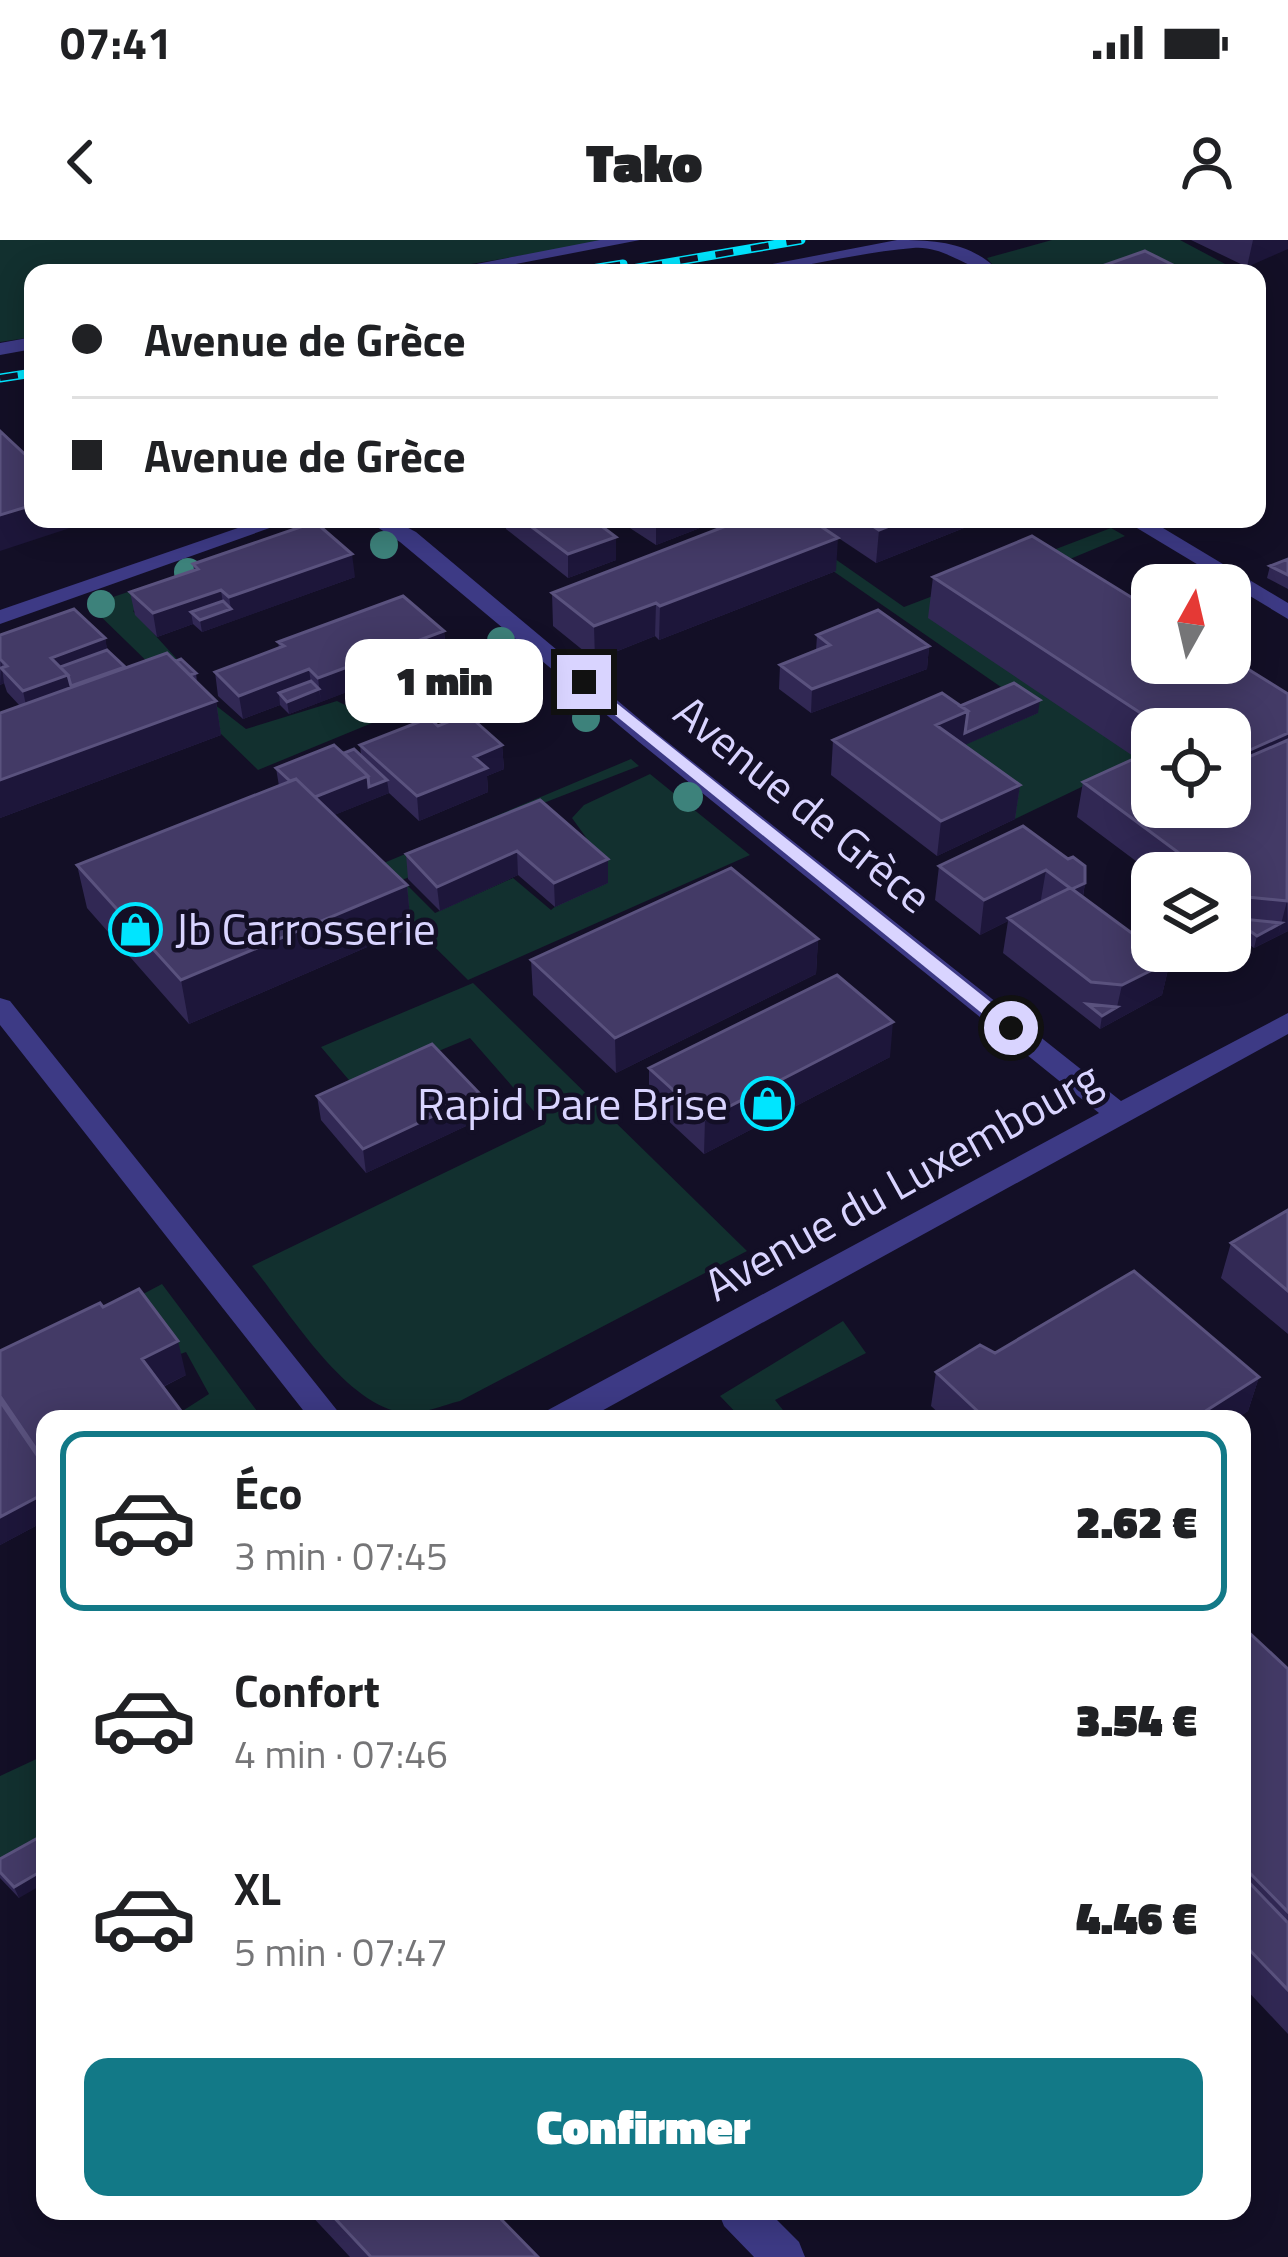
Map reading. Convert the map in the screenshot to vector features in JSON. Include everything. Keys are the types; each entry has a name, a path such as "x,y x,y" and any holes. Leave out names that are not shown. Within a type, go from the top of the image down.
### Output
{"street":[{"path":"491,264 631,240"},
{"path":"788,264 916,242 938,244 980,264"},
{"path":"0,617 258,528"},
{"name":"Avenue de Grèce","path":"393,528 1118,1114"},
{"path":"1148,528 1288,612"},
{"path":"0,1006 321,1410"},
{"name":"Avenue du Luxembourg","path":"575,1410 1288,1022"},
{"path":"748,2220 784,2257"}],"green space":[{"path":"0,240 615,240 471,264 24,264 24,338 0,342"},
{"path":"1052,240 1180,240 1225,264 992,264 987,258"},
{"path":"771,528 803,528 795,531 904,607 1111,528 1125,536 1027,577 1131,737 1131,769 1119,769 1015,819 933,759 1037,712"},
{"path":"269,545 188,591 133,611 185,668 164,678 89,605"},
{"path":"196,690 246,729 337,701 377,721 258,770 178,692"},
{"path":"631,759 639,766 515,814 534,827 402,880 435,913 513,878 551,910 606,865 572,818 584,805 650,774 750,855 468,980 360,873"},
{"path":"473,983 747,1251 460,1401 428,1410 383,1407 320,1354 252,1266 545,1124 470,1038 354,1086 321,1047"},
{"path":"162,1284 256,1410 184,1410 209,1394 186,1352 172,1357 60,1338"},
{"path":"843,1321 866,1353 775,1400 783,1410 733,1410 720,1396"},
{"path":"36,1759 36,1853 0,1873 0,1776"}],"building":[{"path":"1145,251 1171,264 1108,264"},
{"path":"0,431 24,454 24,508 0,515"},
{"path":"298,528 322,528 352,554 229,597 221,590 153,613 130,592 198,569 193,564"},
{"path":"533,528 604,528 616,537 568,554"},
{"path":"721,528 823,528 838,538 594,626 552,593"},
{"path":"1032,536 1131,597 1131,684 1251,684 1251,671 1288,694 1288,733 1251,750 1251,708 1133,708 933,577"},
{"path":"1288,559 1288,575 1270,566"},
{"path":"403,596 444,631 318,678 309,669 239,696 215,672 284,646 278,642"},
{"path":"223,601 231,609 200,620 191,612"},
{"path":"74,609 105,638 51,658 68,675 23,691 1,668 7,666 0,659 0,635"},
{"path":"878,610 929,646 812,689 780,665 830,645 817,635"},
{"path":"107,650 125,667 71,686 60,667"},
{"path":"519,651 532,661 521,665 509,655"},
{"path":"167,653 216,701 0,780 0,713"},
{"path":"181,659 196,673 190,675 176,661"},
{"path":"311,681 319,689 287,702 279,693"},
{"path":"1014,683 1040,700 965,733 968,711 960,706"},
{"path":"942,693 968,711 936,725 1020,785 941,821 833,740"},
{"path":"467,714 502,745 474,757 487,768 417,796 360,745 429,718 438,726"},
{"path":"1288,740 1287,901 1251,897 1251,852 1178,852 1145,828 1251,828 1251,756"},
{"path":"334,745 368,776 315,797 276,768"},
{"path":"354,749 387,780 369,787 368,776 344,753"},
{"path":"1131,760 1131,818 1083,782"},
{"path":"296,779 407,885 181,980 77,865"},
{"path":"540,800 608,859 554,883 517,851 437,887 406,854"},
{"path":"1023,826 1085,866 1085,883 1072,889 1131,933 1131,972 1148,972 1122,985 1091,982 1008,918 1070,888 1046,870 984,900 939,866"},
{"path":"731,868 818,939 615,1038 531,960"},
{"path":"1251,920 1281,923 1257,936 1251,932"},
{"path":"837,975 893,1022 705,1119 649,1068"},
{"path":"1087,1004 1117,1007 1102,1016"},
{"path":"432,1044 480,1094 363,1149 317,1096"},
{"path":"1288,1210 1288,1291 1231,1243"},
{"path":"1134,1271 1259,1377 1207,1410 976,1410 936,1372 980,1345 995,1353"},
{"path":"139,1289 178,1341 142,1359 180,1410 36,1410 36,1449 0,1396 0,1351 100,1303 103,1307"},
{"path":"0,1401 36,1454 36,1498 0,1517"},
{"path":"1251,1634 1288,1669 1288,1912 1251,1874"},
{"path":"36,1839 36,1874 14,1887 0,1872 0,1859"},
{"path":"1251,1884 1288,1923 1288,1990 1251,1951"},
{"path":"336,2220 502,2220 538,2257 371,2257"}],"railway":[{"path":"661,264 801,240"},
{"path":"0,378 24,374"}],"place":[{"name":"Jb Carrosserie","path":"136,929"},
{"name":"Rapid Pare Brise","path":"767,1104"}],"route":[{"path":"584,682 1011,1028"}]}
